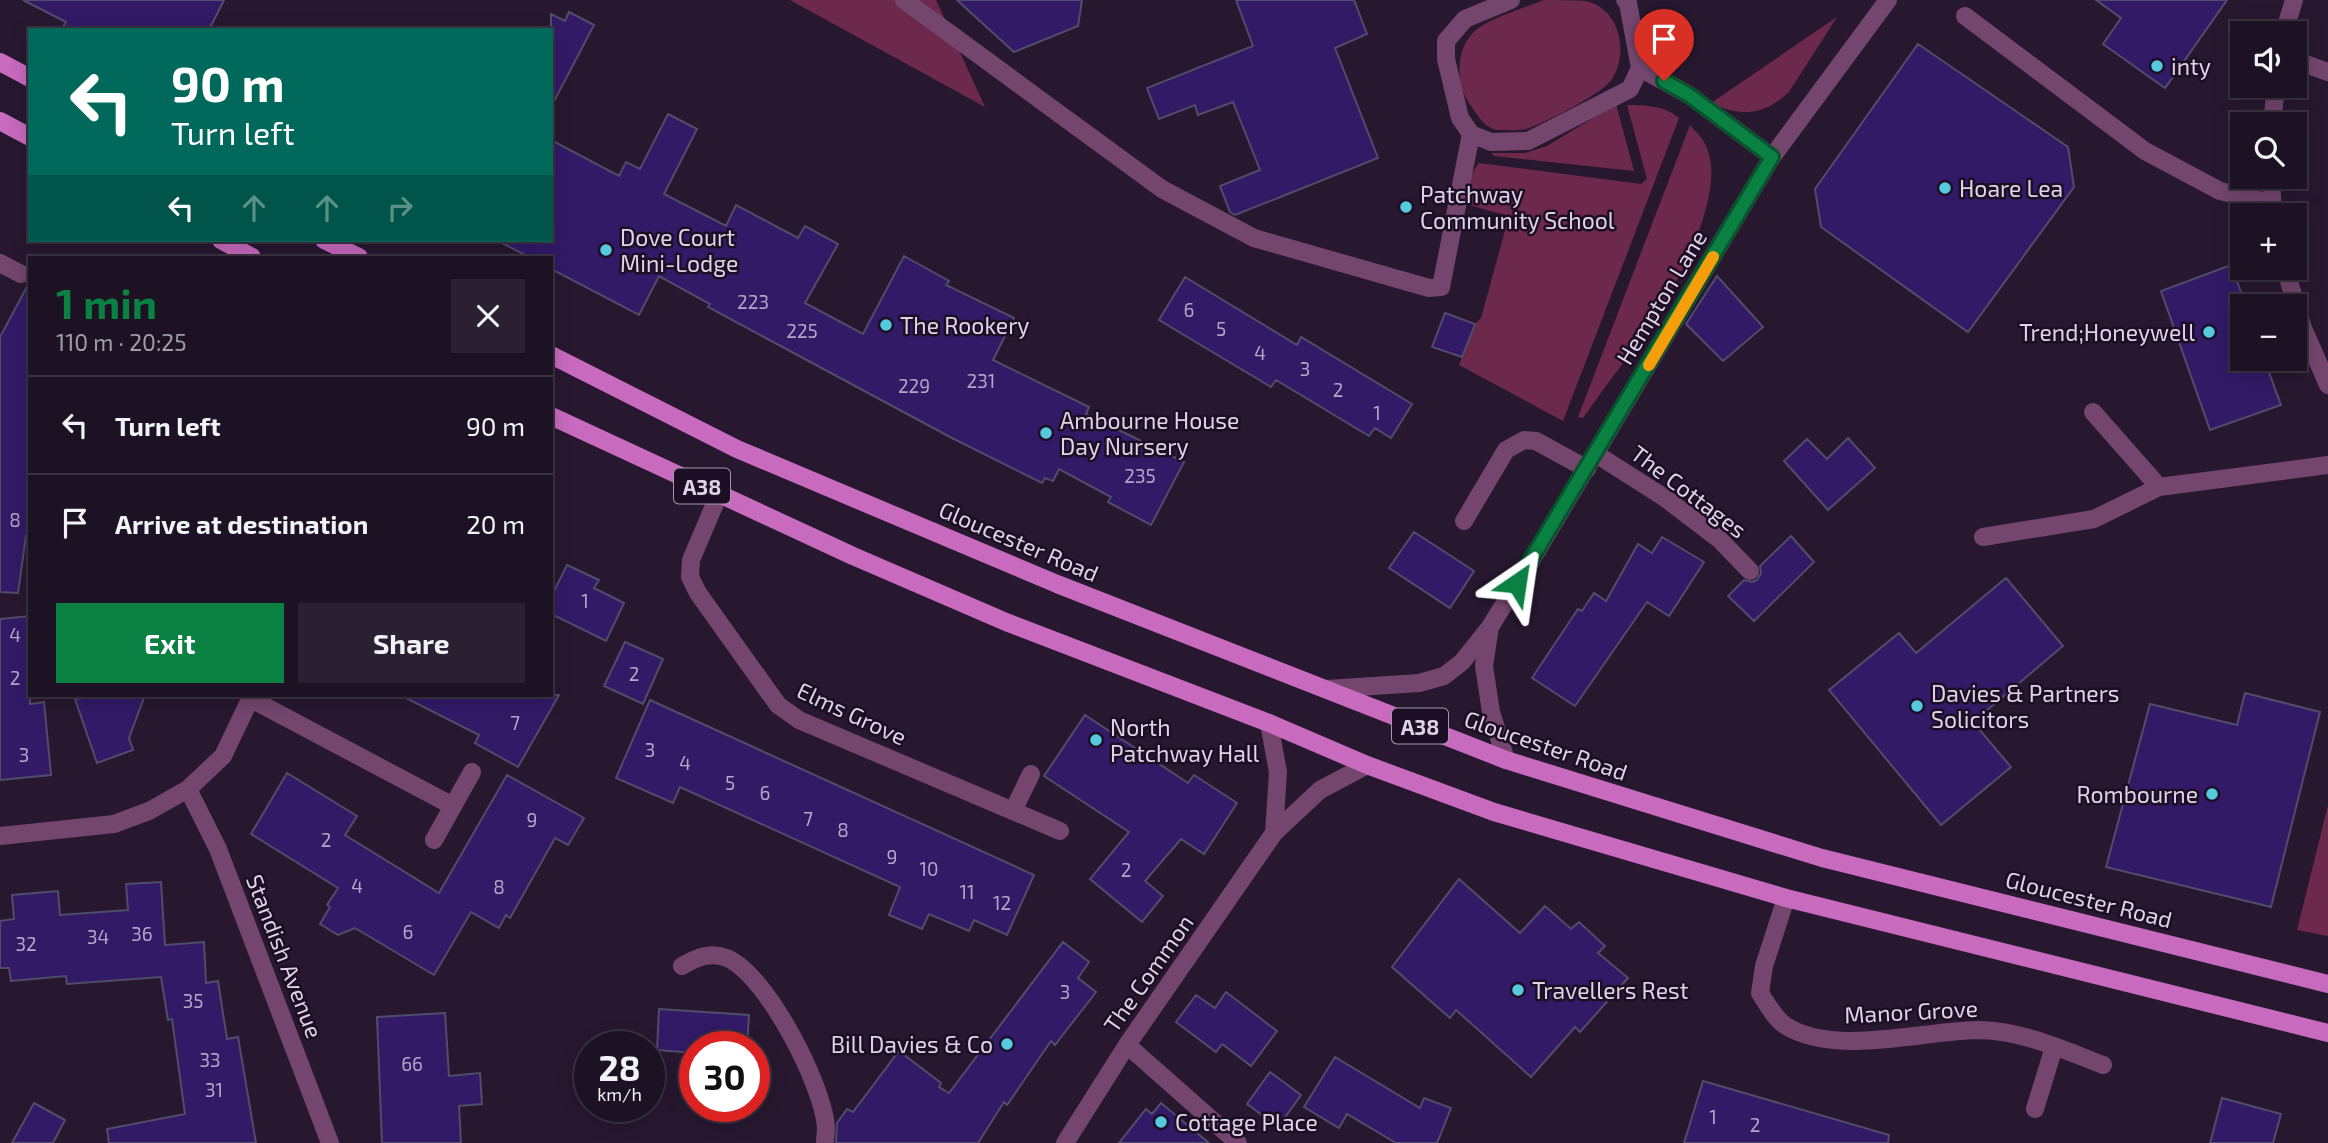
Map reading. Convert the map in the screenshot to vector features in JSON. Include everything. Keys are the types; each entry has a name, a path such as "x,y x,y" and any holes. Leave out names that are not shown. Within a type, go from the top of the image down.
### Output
{"main road":[{"path":"0,62 28,77"},
{"path":"0,121 28,136"},
{"path":"225,242 250,256"},
{"path":"328,242 357,256"},
{"name":"Gloucester Road","path":"553,356 737,449 1057,584 1506,760 1822,858 2328,984"},
{"name":"A38","path":"553,417 1006,622 1269,723 1367,765 1494,812 1786,898 2328,1034"}],"street":[{"path":"904,0 1161,189 1254,239 1429,288 1441,287 1471,134"},
{"path":"1511,0 1465,19 1447,41 1446,59 1460,118 1471,134 1491,142 1528,141 1630,89 1640,68 1628,3 1625,0"},
{"name":"Hempton Lane","path":"1327,689 1419,683 1444,676 1462,662 1490,627 1772,157 1888,0"},
{"path":"2288,21 2294,0"},
{"path":"1965,16 2145,151 2220,191 2255,203"},
{"path":"2307,65 2328,72"},
{"path":"1640,68 1689,95 1772,157"},
{"path":"0,263 20,274"},
{"path":"2289,280 2303,328 2328,385"},
{"path":"2093,412 2159,487"},
{"name":"The Cottages","path":"1464,521 1506,450 1524,440 1536,441 1591,461 1665,498 1719,539 1750,570"},
{"path":"1983,537 2094,519 2159,487 2328,466"},
{"name":"Elms Grove","path":"719,494 691,560 690,577 698,593 778,705 799,720 838,738 1014,809 1060,831"},
{"name":"Hempton Lane","path":"1490,627 1484,666 1491,712 1506,760"},
{"path":"0,836 114,824 149,811 188,789 223,756 252,697 453,806"},
{"path":"1269,723 1278,772 1275,833"},
{"name":"The Common","path":"1065,1143 1127,1045 1275,833 1321,790 1367,765"},
{"path":"434,839 472,772"},
{"path":"1014,809 1031,774"},
{"name":"Standish Avenue","path":"188,789 218,849 330,1143"},
{"name":"Manor Grove","path":"1786,898 1764,966 1760,993 1784,1025 1810,1037 1855,1040 1889,1040 1981,1030 2027,1037 2103,1065"},
{"path":"682,966 703,955 727,958 759,983 793,1038 820,1100 826,1127 825,1143"},
{"path":"1127,1045 1238,1143"},
{"path":"2035,1108 2053,1047"}],"shaded area":[{"path":"790,0 936,0 985,107"},
{"path":"1544,0 1586,1 1607,13 1618,33 1620,57 1617,68 1607,85 1559,115 1526,129 1499,130 1489,127 1469,103 1461,84 1460,62 1466,42 1480,27"},
{"path":"1837,17 1789,92 1779,100 1761,110 1751,112 1732,111 1711,103"},
{"path":"1616,104 1634,171 1494,156 1491,153 1525,153 1547,146"},
{"path":"1627,105 1661,109 1679,118 1563,421 1459,365 1475,324 1481,318 1509,216 1469,205 1470,183 1479,163 1641,184 1647,179"},
{"path":"1690,125 1705,143 1711,164 1710,191 1698,234 1672,290 1656,316 1583,418 1578,417"},
{"path":"2328,805 2328,936 2297,930"}],"building":[{"path":"23,0 224,0 210,28 62,28 66,22"},
{"path":"957,0 1082,0 1078,26 1014,52"},
{"path":"1236,0 1354,0 1367,34 1335,48 1378,158 1235,215 1230,212 1220,186 1260,170 1233,102 1198,115 1195,105 1159,119 1147,88 1253,46"},
{"name":"inty","path":"2096,0 2227,0 2165,88 2103,44 2121,18"},
{"path":"569,12 594,25 553,103 551,14 565,21"},
{"name":"Hoare Lea","path":"1918,44 2068,147 2074,187 1968,332 1821,227 1815,189"},
{"path":"668,114 697,129 664,194 726,226 736,205 798,238 805,226 838,244 805,303 863,334 904,256 949,281 946,285 1014,318 993,360 1089,407 1086,414 1184,462 1151,525 1108,502 1111,497 1059,469 1053,481 1045,478 1042,483 950,437 708,307 710,304 659,276 639,315 553,270 553,256 527,256 500,242 553,242 553,141 619,176 626,162 640,169"},
{"name":"Trend;Honeywell","path":"2230,265 2230,280 2236,280 2242,294 2230,294 2230,371 2268,371 2281,405 2210,430 2161,291"},
{"path":"1717,276 1763,327 1723,361 1686,324"},
{"path":"1185,277 1297,345 1301,337 1412,404 1391,438 1375,428 1369,436 1276,380 1271,387 1159,320"},
{"path":"28,285 28,536 18,593 0,592 0,337"},
{"path":"1445,313 1475,324 1462,357 1432,347"},
{"path":"1848,438 1875,468 1828,510 1784,461 1807,439 1827,459"},
{"path":"1414,532 1474,571 1450,608 1389,568"},
{"path":"1791,536 1814,562 1754,621 1728,596 1744,580 1757,580 1761,573 1760,566"},
{"path":"1662,537 1704,562 1669,616 1647,602 1575,706 1532,678 1578,609 1582,611 1594,593 1606,601 1638,544 1652,553"},
{"path":"567,565 599,580 594,588 624,603 606,641 553,615 553,593"},
{"name":"Davies & Partners Solicitors","path":"2006,578 2063,646 1973,722 2011,767 1941,825 1829,690 1899,633 1916,653"},
{"path":"28,616 28,697 30,704 44,702 51,775 0,780 0,619"},
{"path":"625,642 663,659 643,704 604,686"},
{"name":"Rombourne","path":"2245,693 2320,712 2271,907 2106,867 2150,704 2237,725"},
{"path":"559,695 518,767 475,743 479,735 404,697"},
{"path":"144,697 129,738 133,750 97,763 75,699"},
{"path":"650,700 1034,875 1007,935 974,920 969,931 929,914 922,929 889,915 900,887 680,787 673,803 616,778"},
{"path":"1085,715 1188,783 1194,775 1237,803 1204,854 1181,839 1145,881 1163,896 1142,922 1090,879 1129,832 1044,776"},
{"path":"287,773 357,816 345,835 439,893 507,775 584,818 568,845 555,838 510,918 506,915 499,928 471,912 434,975 355,928 338,935 320,924 330,907 327,905 338,888 251,834"},
{"name":"Travellers Rest","path":"1459,879 1520,933 1545,906 1571,929 1579,922 1605,946 1598,953 1628,978 1580,1032 1575,1027 1531,1077 1456,1010 1450,1018 1392,967"},
{"path":"161,882 165,945 204,942 206,983 218,981 227,1039 238,1037 256,1143 109,1143 107,1129 185,1114 172,1019 168,1020 161,977 67,984 66,976 11,981 9,968 0,968 0,921 14,919 12,895 58,891 60,915 128,910 126,884"},
{"path":"1063,942 1089,962 1078,978 1096,992 1055,1045 1051,1041 1007,1105 1004,1102 978,1143 836,1143 837,1123 847,1109 853,1112 899,1051 941,1083 939,1087 949,1093"},
{"path":"1226,992 1277,1031 1251,1066 1222,1044 1216,1052 1176,1022 1196,995 1215,1008"},
{"path":"659,1009 749,1015 748,1031 679,1031 679,1052 665,1051 665,1031 658,1031"},
{"path":"445,1013 449,1076 480,1073 482,1104 459,1106 461,1143 382,1143 377,1017"},
{"path":"1335,1057 1420,1108 1424,1098 1451,1108 1437,1143 1396,1143 1347,1114 1339,1128 1304,1107"},
{"path":"1270,1072 1301,1095 1278,1127 1247,1104"},
{"path":"1703,1081 1889,1135 1888,1143 1684,1143"},
{"path":"2222,1098 2281,1114 2273,1143 2210,1143"},
{"path":"34,1103 65,1120 53,1143 12,1143"},
{"name":"Cottage Place","path":"1161,1103 1209,1143 1119,1143 1146,1109 1152,1114"}],"slow traffic":[{"path":"1649,365 1713,257"}],"place":[{"name":"inty","path":"2157,66"},
{"name":"Hoare Lea","path":"1945,188"},
{"name":"Patchway Community School","path":"1406,207"},
{"name":"Dove Court Mini-Lodge","path":"606,250"},
{"name":"The Rookery","path":"886,325"},
{"name":"Trend;Honeywell","path":"2209,332"},
{"name":"Ambourne House Day Nursery","path":"1046,433"},
{"name":"Davies & Partners Solicitors","path":"1917,706"},
{"name":"North Patchway Hall","path":"1096,740"},
{"name":"Rombourne","path":"2212,794"},
{"name":"Travellers Rest","path":"1518,990"},
{"name":"Bill Davies & Co","path":"1007,1044"},
{"name":"Cottage Place","path":"1161,1122"}],"route":[{"path":"1517,583 1772,157 1689,95 1664,81"}]}
